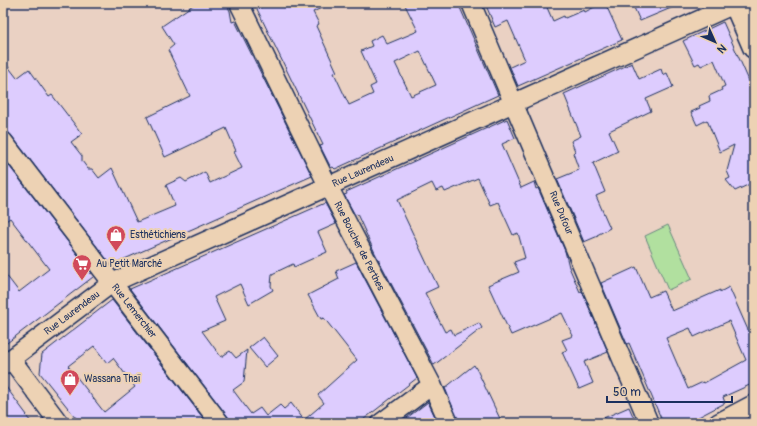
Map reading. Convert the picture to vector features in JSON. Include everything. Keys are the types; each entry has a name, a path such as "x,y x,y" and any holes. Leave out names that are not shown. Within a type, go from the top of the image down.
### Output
{"street":[{"name":"Rue Boucher de Perthes","path":"238,3 328,186 432,384 449,423"},
{"name":"Rue Dufour","path":"471,3 649,423"},
{"name":"Rue Laurendeau","path":"7,362 112,283 736,3"},
{"path":"736,3 754,47"},
{"name":"Rue Lemerchier","path":"3,141 220,423"},
{"path":"7,362 59,423"},
{"path":"381,423 432,384"},
{"path":"718,423 754,404"}],"green space":[{"path":"668,225 692,279 668,290 645,236"}],"building":[{"path":"196,3 226,3 230,11 232,22 235,21 312,176 111,265 11,135 7,131 3,131 3,60 17,78 29,69 49,97 52,95 82,134 71,142 82,156 82,161 88,169 92,169 99,178 112,168 137,222 175,206 166,185 181,178 186,182 205,172 210,183 242,168 234,152 236,151 226,128 165,157 147,117 190,96 168,50 174,45 162,26"},
{"path":"270,3 332,3 313,12 319,24 316,26 337,72 334,73 349,105 373,94 370,87 376,84 361,51 372,46 370,41 382,35 387,44 418,31 404,3 458,3 498,95 335,169 333,167 331,168 320,146 323,145 257,9","holes":["420,51 436,85 411,96 395,63"]},
{"path":"485,3 545,3 553,21 584,10 585,12 602,3 605,3 622,40 518,86 510,67 525,60 508,21 495,27"},
{"path":"632,3 683,3 640,21"},
{"path":"723,22 754,92 754,182 735,191 726,180 730,178 727,171 734,145 720,152 707,120 697,125 691,112 710,101 709,96 722,90 721,88 725,86 714,60 701,66 699,63 695,65 683,41"},
{"path":"632,63 639,79 661,69 663,75 667,73 673,87 646,99 651,111 609,131 618,151 593,163 605,192 596,196 610,228 597,235 598,236 584,242 557,179 579,170 573,153 575,151 571,141 581,136 564,94"},
{"path":"507,119 515,138 502,144 521,188 534,182 536,189 538,188 565,251 569,267 580,292 582,291 608,352 584,362 593,383 579,389 562,352 567,350 562,340 573,336 562,313 511,335 488,285 519,272 514,262 525,258 518,233 513,235 498,202 490,205 478,178 445,192 443,188 436,191 432,183 397,200 438,287 425,293 445,332 451,329 454,335 479,323 482,328 434,365 375,253 357,214 355,215 344,195 347,194 346,192"},
{"path":"3,158 92,273 90,274 93,277 3,346 3,271 19,292 49,269 10,218 3,223"},
{"path":"325,203 336,224 318,232 327,252 294,267 293,264 272,274 271,286 273,290 249,304 240,284 214,297 225,321 202,331 221,357 230,351 236,358 247,350 244,382 233,390 251,414 260,408 266,416 280,405 284,409 291,403 304,420 324,403 318,395 357,360 324,318 321,319 308,295 339,279 336,271 356,262 417,378 359,423 230,423 228,417 130,289"},
{"path":"636,267 649,297 663,291 672,311 729,287 748,330 754,328 754,383 723,397 725,403 687,423 663,423 629,343 627,344 601,283","holes":["729,321 746,360 704,383 703,382 688,389 666,338 690,328 694,337"]},
{"path":"112,300 207,423 80,423 40,373 42,354","holes":["94,346 107,363 113,358 135,387 104,412 68,366"]},
{"path":"263,337 278,356 265,367 249,348"},
{"path":"474,365 502,423 459,423 445,388"},
{"path":"3,383 27,415 26,416 32,423 3,423"},
{"path":"428,402 438,423 400,423"},
{"path":"629,407 636,423 592,423"}],"place":[{"name":"Esthétichiens","path":"116,252"},
{"name":"Au Petit Marché","path":"82,281"},
{"name":"Wassana Thaï","path":"70,396"}]}
